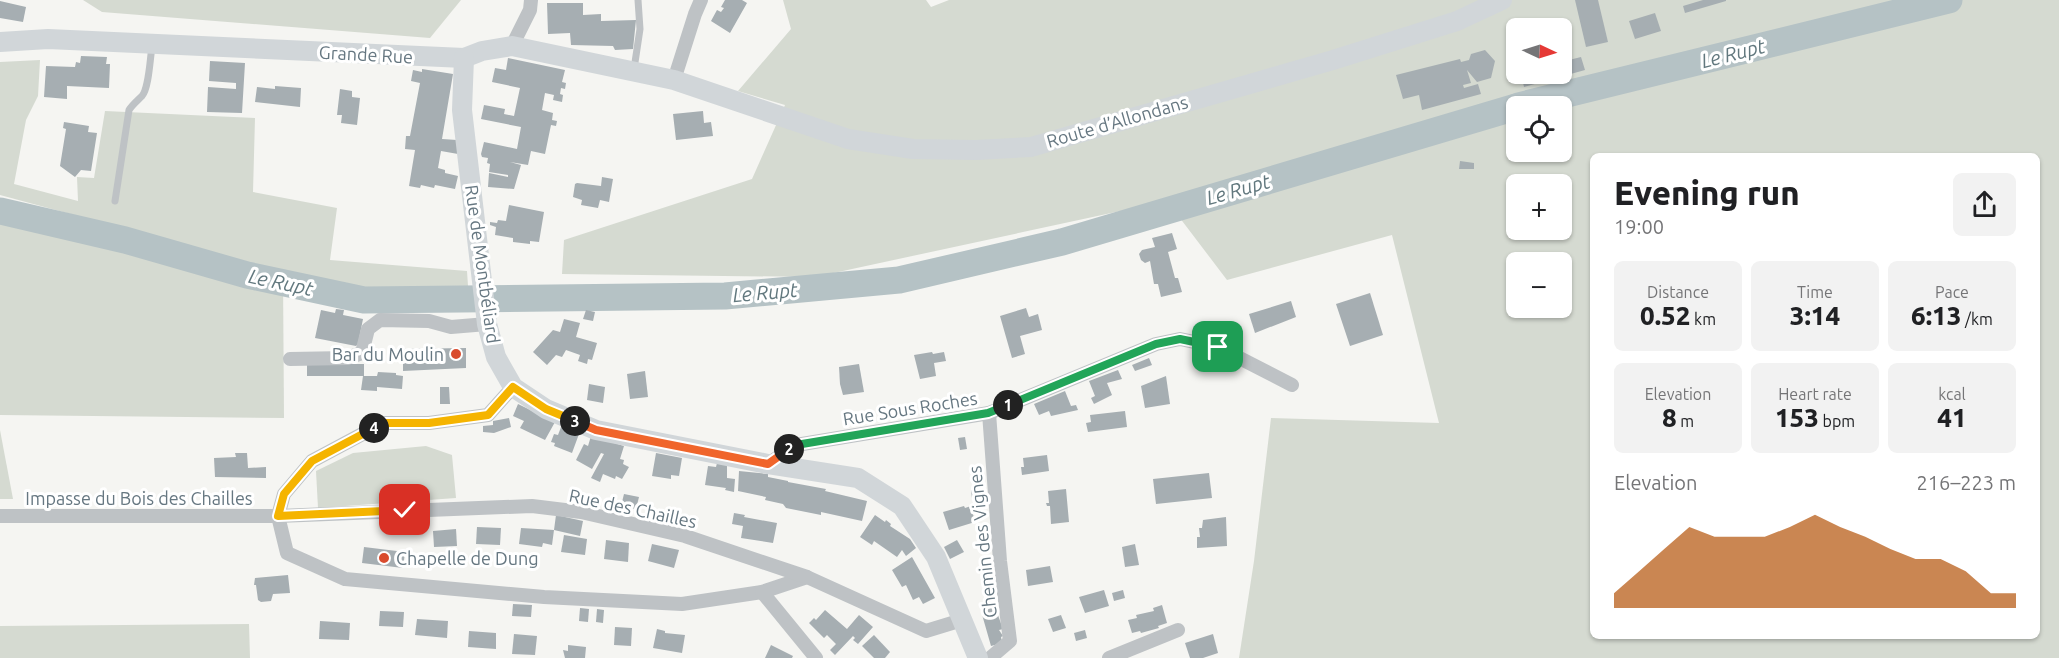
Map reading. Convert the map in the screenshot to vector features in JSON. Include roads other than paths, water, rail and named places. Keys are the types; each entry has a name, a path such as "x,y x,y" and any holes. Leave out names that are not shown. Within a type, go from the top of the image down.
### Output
{"main road":[{"name":"Route d’Allondans","path":"725,96 848,139 913,149 975,150 1031,147 1333,60 1457,21 1502,0"},
{"name":"Grande Rue","path":"0,42 48,39 464,58 482,51 512,46 674,80 725,96"},
{"name":"Rue de Montbéliard","path":"464,58 462,110 487,324 496,357 513,387 546,409 596,430 768,464 858,478 902,506 936,557 978,658"}],"street":[{"path":"512,46 530,10 531,0"},
{"path":"674,80 701,0"},
{"path":"290,359 347,358 362,353 368,329 380,320 429,321 451,327 487,324"},
{"name":"Rue Sous Roches","path":"768,464 796,445 988,413 1156,344 1180,339 1218,347 1292,385"},
{"path":"513,387 488,415 429,423 383,423 312,461 284,494 278,516 287,554 345,579 544,597 682,604 762,592 807,578"},
{"name":"Chemin des Vignes","path":"988,413 1000,561 1010,641 990,658"},
{"name":"Rue des Chailles","path":"278,516 532,506 581,513 685,536 807,578 926,631 962,620"},
{"name":"Impasse du Bois des Chailles","path":"0,516 278,516"},
{"path":"762,592 816,658"},
{"path":"1109,658 1178,630"}],"lane":[{"path":"633,72 640,29 638,0"},
{"path":"115,201 129,110 145,88 152,44"}],"waterway":[{"name":"Le Rupt","path":"1559,96 1949,0"},
{"name":"Le Rupt","path":"0,211 125,240 247,275 364,300 725,296 899,280 1062,242 1506,110"}],"place":[{"name":"Bar du Moulin","path":"456,354"},
{"name":"Chapelle de Dung","path":"384,558"}]}
